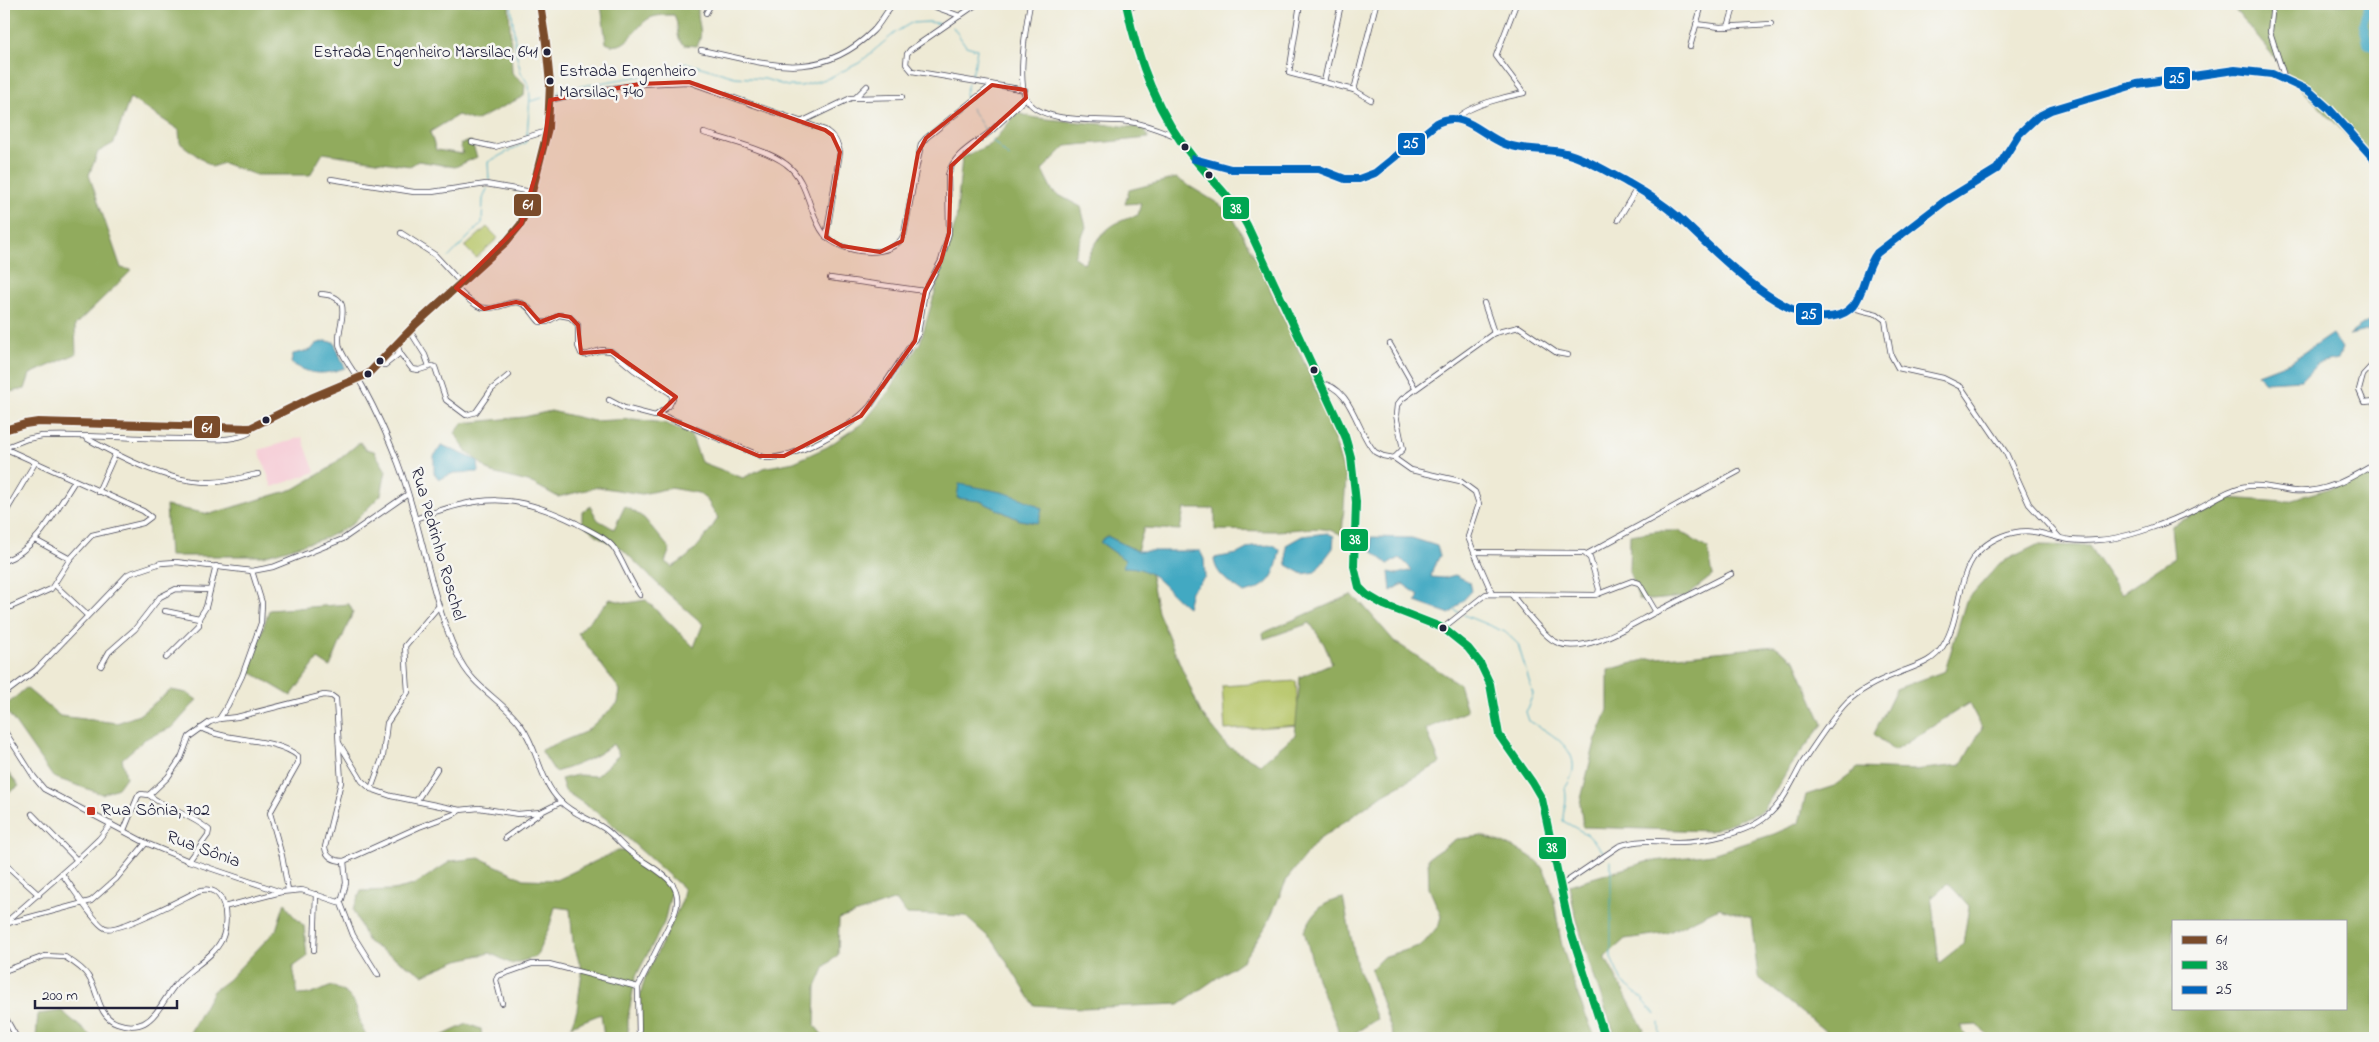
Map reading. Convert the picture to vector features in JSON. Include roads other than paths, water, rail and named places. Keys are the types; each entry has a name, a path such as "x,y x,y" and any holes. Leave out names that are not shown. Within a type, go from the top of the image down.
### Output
{"main road":[{"path":"4,430 38,422 250,428 328,390 359,380 368,374 397,343 459,286 521,224 532,192 547,132 550,100 547,52 540,4"},
{"path":"1127,7 1148,82 1160,108 1194,159 1237,208 1247,225 1345,436 1351,456 1356,502 1354,566 1359,587 1366,595 1384,605 1443,628 1468,648 1480,663 1490,684 1499,735 1542,799 1569,926 1605,1038"}],"street":[{"path":"706,13 711,4"},
{"path":"700,50 769,65 816,64 837,56 864,39 881,23 893,4"},
{"path":"927,4 960,16"},
{"path":"977,4 910,50 906,54 906,64 912,71 1025,90"},
{"path":"1030,4 1023,44 1026,98 1034,108 1057,117 1130,122 1178,137"},
{"path":"1127,7 1136,4"},
{"path":"1300,4 1288,67 1289,73 1354,90 1371,100"},
{"path":"1324,82 1341,4"},
{"path":"1354,90 1376,4"},
{"path":"1457,119 1464,112 1473,108 1524,93 1496,56 1516,4"},
{"path":"1690,47 1702,4"},
{"path":"1728,27 1735,4"},
{"path":"2273,4 2270,32 2285,79"},
{"path":"1696,24 1728,27 1771,24"},
{"path":"1852,308 1870,264 1882,248 1945,201 1997,169 2019,134 2044,113 2128,86 2157,80 2235,70 2258,71 2285,79 2301,86 2329,109 2375,160"},
{"path":"550,100 585,92 640,84 689,82 832,135 838,143 840,152 826,236"},
{"path":"704,133 786,164 801,181 818,223 826,236 842,246 860,251 880,252 897,246 902,241 920,144 992,85"},
{"path":"855,97 867,86"},
{"path":"801,122 855,97 902,97"},
{"path":"659,414 766,458 784,456 804,448 853,422 870,406 915,341 920,328 925,291 941,261 950,233 948,175 951,166 961,153 991,131 1026,98"},
{"path":"1194,159 1232,169 1319,169 1345,179 1362,178 1375,173 1436,123 1443,120 1457,119 1469,123 1494,140 1506,144 1527,150 1566,153 1637,188 1665,206 1758,289 1774,300 1798,312 1816,317 1831,317 1852,308 1877,314 1886,320 1891,355 1898,368 1943,378 1961,387 2006,453 2029,504 2060,538"},
{"path":"472,142 495,147 547,132"},
{"path":"331,178 414,192 432,192 486,184 532,192"},
{"path":"1618,220 1637,188"},
{"path":"400,233 436,255 472,303 484,309 492,309 516,302 524,304 540,322 547,322 558,314 570,317 578,324 578,346 580,353 584,355 601,350 611,351 634,370 670,394 672,403 659,414 652,416 636,412 609,400"},
{"path":"830,278 925,291"},
{"name":"Rua Pedrinho Roschel","path":"321,294 334,297 342,308 343,320 339,334 340,347 359,380 393,449 408,494 438,607 467,674 518,722 550,787 561,802 609,832 628,851 658,870 678,893 679,903 671,922 638,987 638,1038"},
{"path":"1484,303 1494,333"},
{"path":"1394,458 1403,449 1397,421 1397,406 1414,388 1494,333 1519,327 1557,353 1568,355"},
{"path":"410,331 425,354 429,366"},
{"path":"397,343 400,353 412,370 434,366 438,370 442,392 446,400 460,412 470,416 476,412 492,389 508,375"},
{"path":"1390,344 1414,388"},
{"path":"376,365 385,365 400,353"},
{"path":"2375,362 2363,375 2359,390 2364,402 2375,401"},
{"path":"1320,383 1333,386 1342,394 1375,452 1394,458 1411,470 1460,481 1475,492 1479,504 1468,537 1492,593"},
{"path":"4,448 36,437 150,440 214,439 243,436 248,433 250,428"},
{"path":"84,437 114,454 181,480 217,482 258,474"},
{"path":"4,448 151,515 150,519 143,523 92,535 70,559 55,585 45,593 4,610"},
{"path":"98,492 114,454"},
{"path":"4,515 35,463"},
{"path":"1560,886 1618,846 1640,840 1696,841 1744,829 1767,817 1787,792 1813,747 1846,703 1877,683 1917,667 1936,655 1943,648 1952,624 1967,566 1976,553 1987,544 2002,536 2034,531 2070,540 2098,540 2174,520 2241,487 2260,485 2294,491 2319,490 2344,482 2375,464"},
{"path":"1474,552 1587,554 1739,471"},
{"path":"4,561 20,552 35,540 75,481"},
{"path":"4,694 36,670 120,581 137,570 161,563 176,562 252,571 280,565 343,538 408,494"},
{"path":"415,519 487,500 512,500 538,506 580,526 610,544 640,595"},
{"path":"35,540 70,559"},
{"path":"1587,554 1600,589 1598,594"},
{"path":"166,658 199,625 199,618 206,607 216,566"},
{"path":"219,719 238,684 261,623 262,603 252,571"},
{"path":"1511,594 1555,641 1572,646 1599,640 1731,574"},
{"path":"1443,628 1480,597 1492,593 1598,594 1632,581 1639,583 1656,612"},
{"path":"55,585 88,615"},
{"path":"102,666 107,655 135,629 160,596 176,589 210,590"},
{"path":"372,789 383,756 387,722 408,692 405,646 438,607"},
{"path":"165,611 199,618"},
{"path":"149,795 164,784 181,758 186,740 202,728 219,719 237,717 329,695 335,698 337,702 341,782 325,847 329,857 344,861 460,810"},
{"path":"202,728 213,733 278,748 298,756 298,762 270,814 282,856 288,890"},
{"name":"Rua Sônia","path":"4,730 34,777 44,788 146,843 189,862 281,892"},
{"path":"338,742 362,781 372,789 386,794 460,810 479,808 518,814 541,812 557,806 561,802"},
{"path":"417,800 437,769"},
{"path":"124,830 138,796 141,794 149,795 158,803 193,819 209,830 208,835 189,862"},
{"path":"505,838 528,824 541,812"},
{"path":"32,814 77,860"},
{"path":"5,923 77,860 99,839 110,824"},
{"path":"5,923 85,904 106,889 146,843"},
{"path":"344,861 346,883 340,901 353,935 378,975"},
{"path":"4,863 39,895"},
{"path":"4,971 45,956 65,956 89,977 96,998 109,1019 122,1024 139,1025 154,1013 179,980 200,964 218,945 224,930 224,907 220,895 210,889 203,889 123,926 110,930 100,925 62,874"},
{"path":"224,907 288,890 302,890 340,901"},
{"path":"314,950 316,894"},
{"path":"502,1003 496,980 498,976 540,963 638,987"},
{"path":"4,1015 17,1038"}],"water":[{"path":"2375,317 2375,329 2348,335"},
{"path":"2332,334 2342,349 2338,359 2318,363 2302,380 2265,382 2258,374 2292,361"},
{"path":"325,341 334,342 345,368 318,373 305,370 291,363 293,354 311,350 316,344"},
{"path":"442,445 478,461 479,472 454,473 439,479 434,473 434,456"},
{"path":"959,484 1002,492 1023,499 1042,509 1038,523 1020,520 980,501 957,498"},
{"path":"1327,533 1334,536 1333,548 1315,572 1303,574 1287,565 1286,545 1302,536"},
{"path":"1107,536 1137,551 1200,551 1204,559 1205,577 1191,591 1187,607 1151,574 1144,570 1123,567 1125,560 1100,542"},
{"path":"1371,537 1412,538 1437,546 1440,556 1433,568 1431,577 1444,578 1455,575 1470,582 1472,591 1450,614 1416,602 1419,595 1403,584 1391,591 1389,572 1397,574 1412,570 1400,558 1388,564 1373,552"},
{"path":"1274,545 1280,550 1274,573 1266,584 1244,593 1220,574 1215,564 1214,558 1237,554 1252,546"}],"waterway":[{"path":"511,4 516,52 521,73 529,85 530,98 527,135"},
{"path":"2368,4 2363,24 2368,44 2375,48"},
{"path":"556,93 565,89 652,74 687,63 735,77 765,79 787,86 801,86 829,78 859,63 896,32 911,23 929,22 943,24"},
{"path":"953,27 966,46 977,49 971,76"},
{"path":"967,102 965,93 968,84"},
{"path":"531,101 542,98"},
{"path":"971,108 987,133"},
{"path":"489,180 488,162 526,142 526,139"},
{"path":"992,140 1009,157"},
{"path":"449,257 482,223 483,199 487,189"},
{"path":"1454,610 1460,613"},
{"path":"1464,615 1505,632 1518,644 1533,694 1526,712 1529,721 1558,740 1566,747 1571,756 1573,766 1571,776 1565,788 1566,798 1563,821 1588,835 1604,853"},
{"path":"1611,861 1611,958 1622,982 1639,995 1655,1014"},
{"path":"1659,1023 1660,1038"}],"place":[{"name":"Estrada Engenheiro Marsilac, 641","path":"547,52"},
{"name":"Estrada Engenheiro Marsilac, 740","path":"550,81"},
{"name":"Rua Sônia, 702","path":"91,811"}]}
